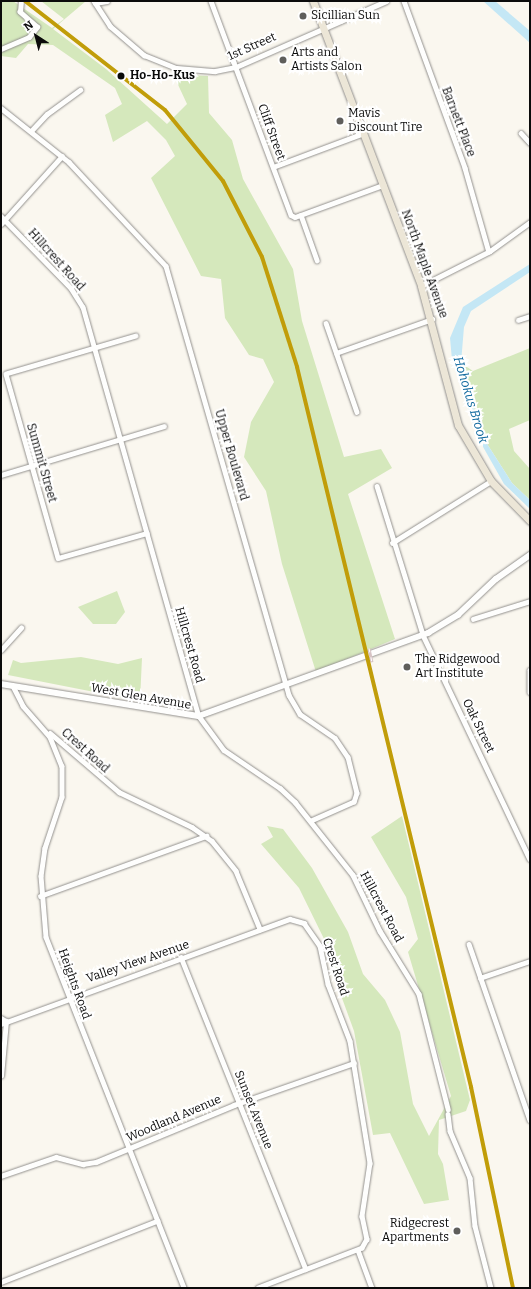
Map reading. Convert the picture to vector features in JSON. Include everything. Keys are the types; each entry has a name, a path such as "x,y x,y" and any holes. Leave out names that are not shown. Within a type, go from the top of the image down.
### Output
{"main road":[{"name":"North Maple Avenue","path":"313,1 421,286 432,319 458,425 491,481 530,521"}],"street":[{"path":"1,49 22,41 37,27 20,12 21,1"},
{"path":"95,2 107,1"},
{"name":"Cliff Street","path":"211,1 291,215 300,215"},
{"name":"1st Street","path":"95,2 110,26 131,46 154,61 199,70 236,67 323,26 386,1"},
{"name":"Barnett Place","path":"404,1 405,11 465,168 488,252"},
{"path":"31,132 47,114 80,90"},
{"name":"Upper Boulevard","path":"1,108 62,156 166,266 286,685 300,714 335,738 345,750 357,793 348,807 311,821"},
{"path":"273,167 364,133"},
{"path":"521,133 530,143"},
{"path":"2,220 62,156"},
{"path":"316,260 300,215 384,185"},
{"name":"Hillcrest Road","path":"2,220 71,288 83,307 199,716 224,750 280,788 311,821 353,875 380,932 415,985 448,1109"},
{"path":"421,286 488,252 530,222"},
{"path":"518,320 530,316"},
{"path":"336,353 432,319"},
{"path":"326,323 357,412"},
{"path":"95,349 136,336"},
{"name":"Summit Street","path":"95,349 6,374 58,558 147,533"},
{"path":"1,475 121,441 164,426"},
{"path":"392,543 491,481"},
{"name":"Oak Street","path":"377,486 392,543 423,635 528,848 530,859"},
{"name":"West Glen Avenue","path":"1,684 199,716 423,635 458,614 496,579 530,555"},
{"path":"473,619 530,601"},
{"path":"1,650 21,628"},
{"path":"530,670 530,692"},
{"name":"Heights Road","path":"13,686 23,706 44,728 59,756 63,787 45,848 40,896 46,937 67,997 184,1288"},
{"name":"Crest Road","path":"44,728 119,792 206,836 236,870 260,929 294,918 304,923 318,940 354,1063 370,1173 362,1210 366,1243 358,1250"},
{"path":"40,896 206,836"},
{"name":"Valley View Avenue","path":"4,1023 67,997 260,929"},
{"path":"469,944 530,1120"},
{"name":"Sunset Avenue","path":"181,957 306,1269"},
{"path":"480,978 530,961"},
{"path":"1,1018 4,1023 1,1076"},
{"name":"Woodland Avenue","path":"1,1176 50,1158 89,1164 239,1103 354,1063"},
{"path":"448,1114 450,1131 470,1178 475,1226 491,1288"},
{"path":"1,1282 157,1221"},
{"path":"258,1288 358,1250 372,1288"}],"green space":[{"path":"1,1 13,1 52,28 64,19 41,1 86,1 53,29 106,69 167,124 187,104 173,74 208,76 209,113 232,140 243,179 293,269 302,321 344,457 381,449 392,468 348,494 395,639 316,672 282,564 266,491 244,457 251,422 274,382 263,359 249,355 225,318 221,279 201,276 151,178 175,156 166,140 147,121 113,142 105,115 122,104 115,88 53,45 28,44 16,58 1,56"},
{"path":"530,348 530,420 509,429 514,451 530,469 530,500 512,483 482,436 461,363 473,371"},
{"path":"117,591 125,612 116,624 93,624 78,607"},
{"path":"81,657 118,664 142,658 140,701 8,675 13,660 21,663"},
{"path":"402,816 470,1100 466,1111 439,1120 438,1154 443,1164 449,1200 424,1204 390,1133 373,1135 354,1031 331,968 329,949 299,888 261,844 273,837 267,826 283,829 312,868 348,932 363,974 385,1000 400,1032 413,1104 429,1136 451,1096 408,952 418,939 406,897 371,837"}],"water":[{"path":"483,1 495,1 530,31 530,43"},
{"name":"Hohokus Brook","path":"530,264 530,272 471,311 464,327 461,363 482,436 512,483 530,500 530,509 504,484 478,438 452,360 450,338 463,307"}],"railway":[{"path":"369,648 372,662"}],"transit line":[{"path":"25,1 165,110 223,181 262,257 297,367 471,1087 513,1288"}],"place":[{"name":"Sicillian Sun","path":"303,16"},
{"name":"Arts and Artists Salon","path":"283,60"},
{"name":"Ho-Ho-Kus","path":"121,76"},
{"name":"Mavis Discount Tire","path":"340,121"},
{"name":"The Ridgewood Art Institute","path":"407,667"},
{"name":"Ridgecrest Apartments","path":"457,1231"}]}
